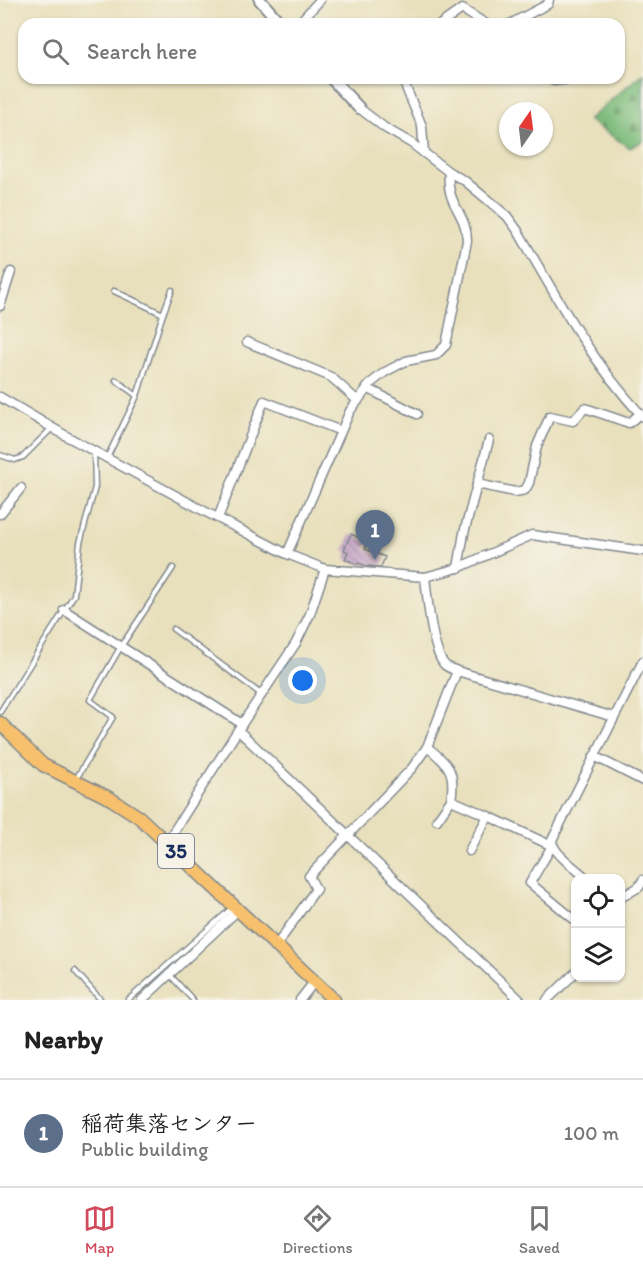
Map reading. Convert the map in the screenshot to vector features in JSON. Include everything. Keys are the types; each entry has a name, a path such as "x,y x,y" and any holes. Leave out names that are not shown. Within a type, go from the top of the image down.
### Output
{"main road":[{"name":"35","path":"0,723 44,765 127,808 167,842 235,909 334,1000"}],"street":[{"path":"260,0 276,18"},
{"path":"304,18 320,0"},
{"path":"521,18 548,4 549,0"},
{"path":"449,18 462,9 477,18"},
{"path":"337,84 359,108 465,181 507,216 598,364 619,392 641,415 629,423 585,408 573,422 550,416 537,446 529,483 525,490 515,492 477,483"},
{"path":"404,84 422,126 424,153"},
{"path":"287,554 350,411 368,388 385,372 406,362 436,355 446,345 467,241 464,222 447,188 449,172"},
{"path":"0,306 11,272"},
{"path":"247,342 331,377 358,401"},
{"path":"368,388 417,414"},
{"path":"0,397 107,459 218,518 287,554 325,569 425,577 458,568 532,535 643,551"},
{"path":"218,518 264,401 341,431"},
{"path":"458,568 464,533 489,440"},
{"path":"0,514 21,488"},
{"path":"167,842 296,643 310,614 325,569"},
{"path":"425,577 436,650 444,664 457,671 614,717"},
{"path":"64,610 240,727 349,836 520,1000"},
{"path":"571,917 530,883 552,846 552,840 643,661"},
{"path":"276,946 316,889 309,876 412,768 428,747 457,671"},
{"path":"428,747 447,764 452,774 452,800 437,820"},
{"path":"594,756 643,781"},
{"path":"452,800 552,846 581,874"},
{"path":"470,850 488,816"},
{"path":"625,896 642,885"},
{"path":"142,1000 147,988 170,974 183,956 235,909"},
{"path":"547,1000 571,977"},
{"path":"300,1000 314,982"}],"lane":[{"path":"107,459 137,396 172,290"},
{"path":"114,291 163,314"},
{"path":"116,380 137,396"},
{"path":"0,455 15,460 23,457 52,428"},
{"path":"0,712 74,595 80,543 95,487 94,451"},
{"path":"74,782 113,717 90,700 120,648 173,568"},
{"path":"173,629 262,695"},
{"path":"128,1000 147,988 183,956"},
{"path":"75,971 101,1000"},
{"path":"170,974 193,1000"}],"green space":[{"path":"643,73 643,141 630,148 588,120"}],"building":[{"path":"351,534 368,542 365,549 385,557 381,567 358,564 345,559 348,552 344,550"}],"place":[{"name":"稲荷集落センター","path":"375,560"}]}
